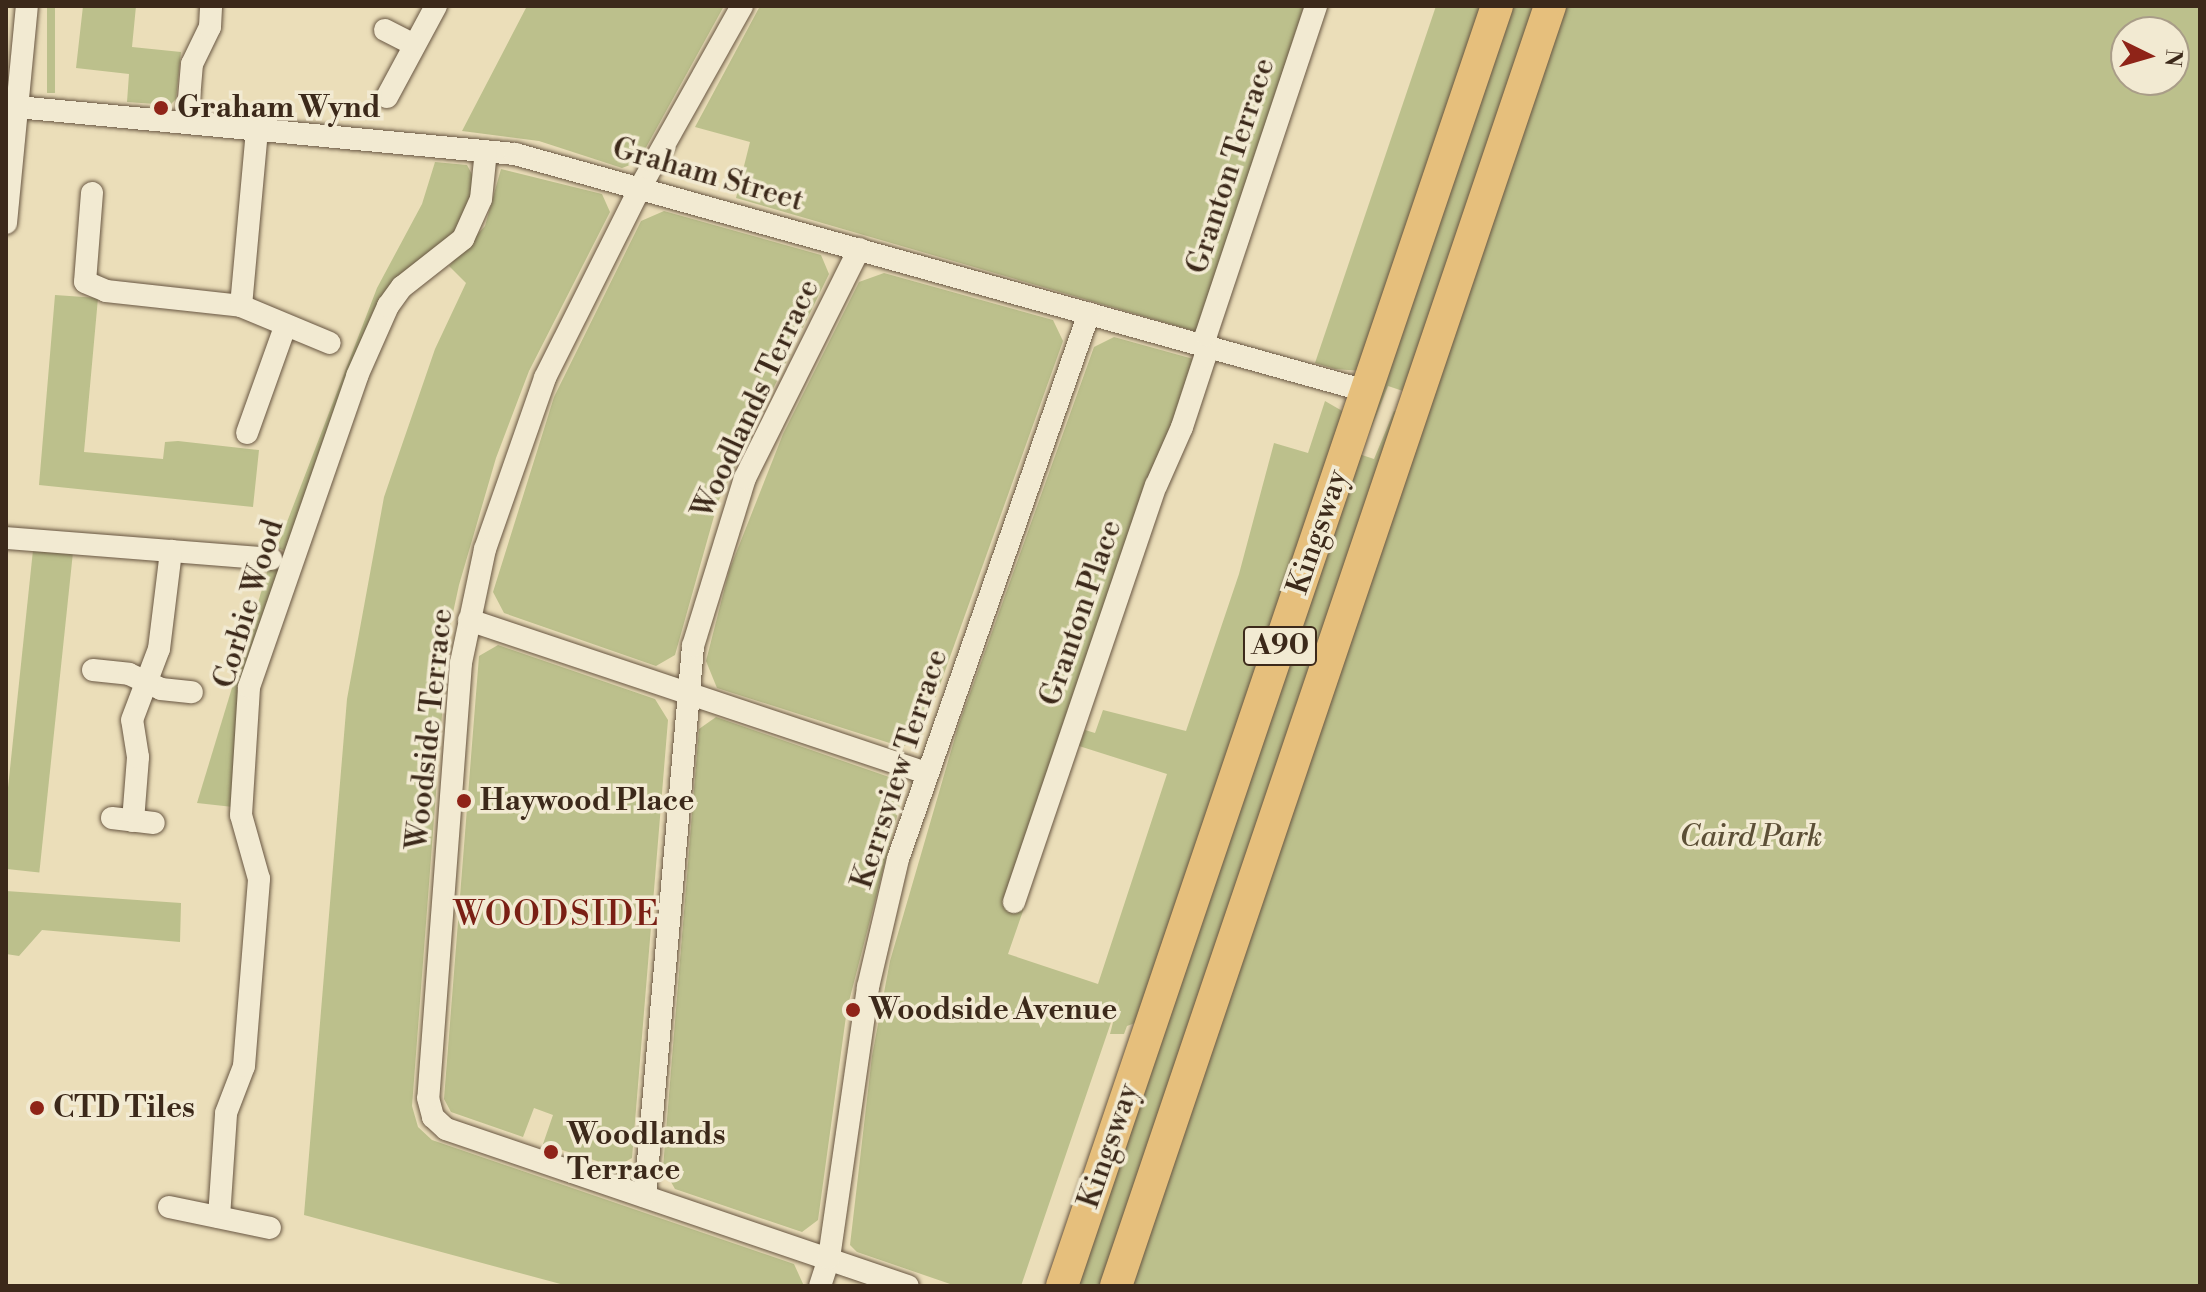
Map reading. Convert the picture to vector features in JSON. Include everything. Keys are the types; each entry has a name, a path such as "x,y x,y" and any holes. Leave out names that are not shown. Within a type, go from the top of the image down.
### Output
{"highway":[{"name":"Kingsway","path":"1062,1286 1497,6"},
{"name":"Kingsway","path":"1116,1286 1550,6"}],"street":[{"path":"6,223 27,6"},
{"path":"187,122 192,64 210,27 211,6"},
{"path":"387,97 436,6"},
{"name":"Woodside Terrace","path":"645,1196 446,1129 433,1117 428,1098 461,663 485,549 539,391 640,188 742,6"},
{"name":"Granton Terrace","path":"1206,345 1316,6"},
{"path":"385,30 414,45"},
{"name":"Graham Street","path":"17,107 486,151 640,188 1366,391"},
{"path":"241,306 257,129"},
{"name":"Corbie Wood","path":"219,1217 226,1113 244,1066 259,879 241,815 249,687 357,376 388,306 402,287 463,239 481,199 486,151"},
{"path":"92,193 85,282 106,291 241,306 285,327 330,343"},
{"name":"Woodlands Terrace","path":"645,1196 686,692 714,566 745,478 859,249"},
{"name":"Kerrsview Terrace","path":"820,1286 829,1258 868,987 898,859 925,773 1089,313"},
{"path":"247,433 285,327"},
{"name":"Granton Place","path":"1014,902 1206,345"},
{"path":"6,538 271,559"},
{"path":"133,821 138,757 132,720 159,649 171,551"},
{"path":"469,620 925,773"},
{"path":"93,670 129,674 146,682 192,692"},
{"path":"645,1196 908,1286"},
{"path":"169,1207 270,1228"}],"green space":[{"path":"47,6 55,6 55,93 47,93"},
{"path":"83,6 136,6 132,47 181,52 176,99 170,105 127,102 129,74 76,68"},
{"path":"527,6 724,6 638,162 622,168 539,141 462,131"},
{"path":"760,6 1304,6 1198,332 736,198 750,142 695,127"},
{"path":"1436,6 1485,6 1362,371 1335,369 1315,363"},
{"path":"1507,6 1539,6 1409,393 1388,386 1368,436"},
{"name":"Caird Park","path":"1560,6 2200,6 2200,1286 1125,1286"},
{"path":"435,162 467,165 475,180 464,224 396,284 289,552 277,548 377,288 422,204"},
{"path":"501,169 602,194 610,212 529,371 496,458 459,585 448,636 412,1106 418,1127 432,1140 794,1264 804,1286 568,1286 304,1215 347,699 384,497 435,349 466,283 449,266 485,226"},
{"path":"664,211 821,255 829,274 718,502 675,655 656,666 504,613 493,592 554,397 641,221"},
{"path":"884,273 1053,320 1063,341 921,738 902,747 717,688 706,661 729,571 783,434 859,282"},
{"path":"55,295 98,298 84,452 163,459 165,442 178,441 259,450 253,507 39,485"},
{"path":"1114,337 1197,360 1006,902 1024,908 1008,954 1098,984 1167,774 1079,746 1085,730 1095,733 1103,710 1186,731 1239,574 1274,443 1308,453 1325,401 1344,412 1143,1020 1127,1026 1124,1034 1110,1034 1119,999 1021,1286 956,1286 857,1252 850,1245 872,1056 890,961 958,727 1094,347"},
{"path":"1394,411 1400,412 1105,1286 1072,1286 1356,453 1374,459"},
{"path":"33,550 73,554 39,872 6,869 6,807"},
{"path":"269,566 282,571 233,807 197,803"},
{"path":"498,645 655,699 668,720 632,1158 616,1167 543,1144 553,1115 534,1108 523,1137 451,1112 444,1099 479,656"},
{"path":"716,717 892,778 902,797 847,1009 818,1220 802,1232 675,1189 663,1168 699,729"},
{"path":"6,891 181,903 180,942 42,930 19,956 6,954"}],"place":[{"name":"Graham Wynd","path":"161,108"},
{"name":"Haywood Place","path":"464,801"},
{"name":"Woodside Avenue","path":"853,1010"},
{"name":"CTD Tiles","path":"37,1108"},
{"name":"Woodlands Terrace","path":"551,1152"}],"district":[{"name":"WOODSIDE","path":"557,916"}]}
